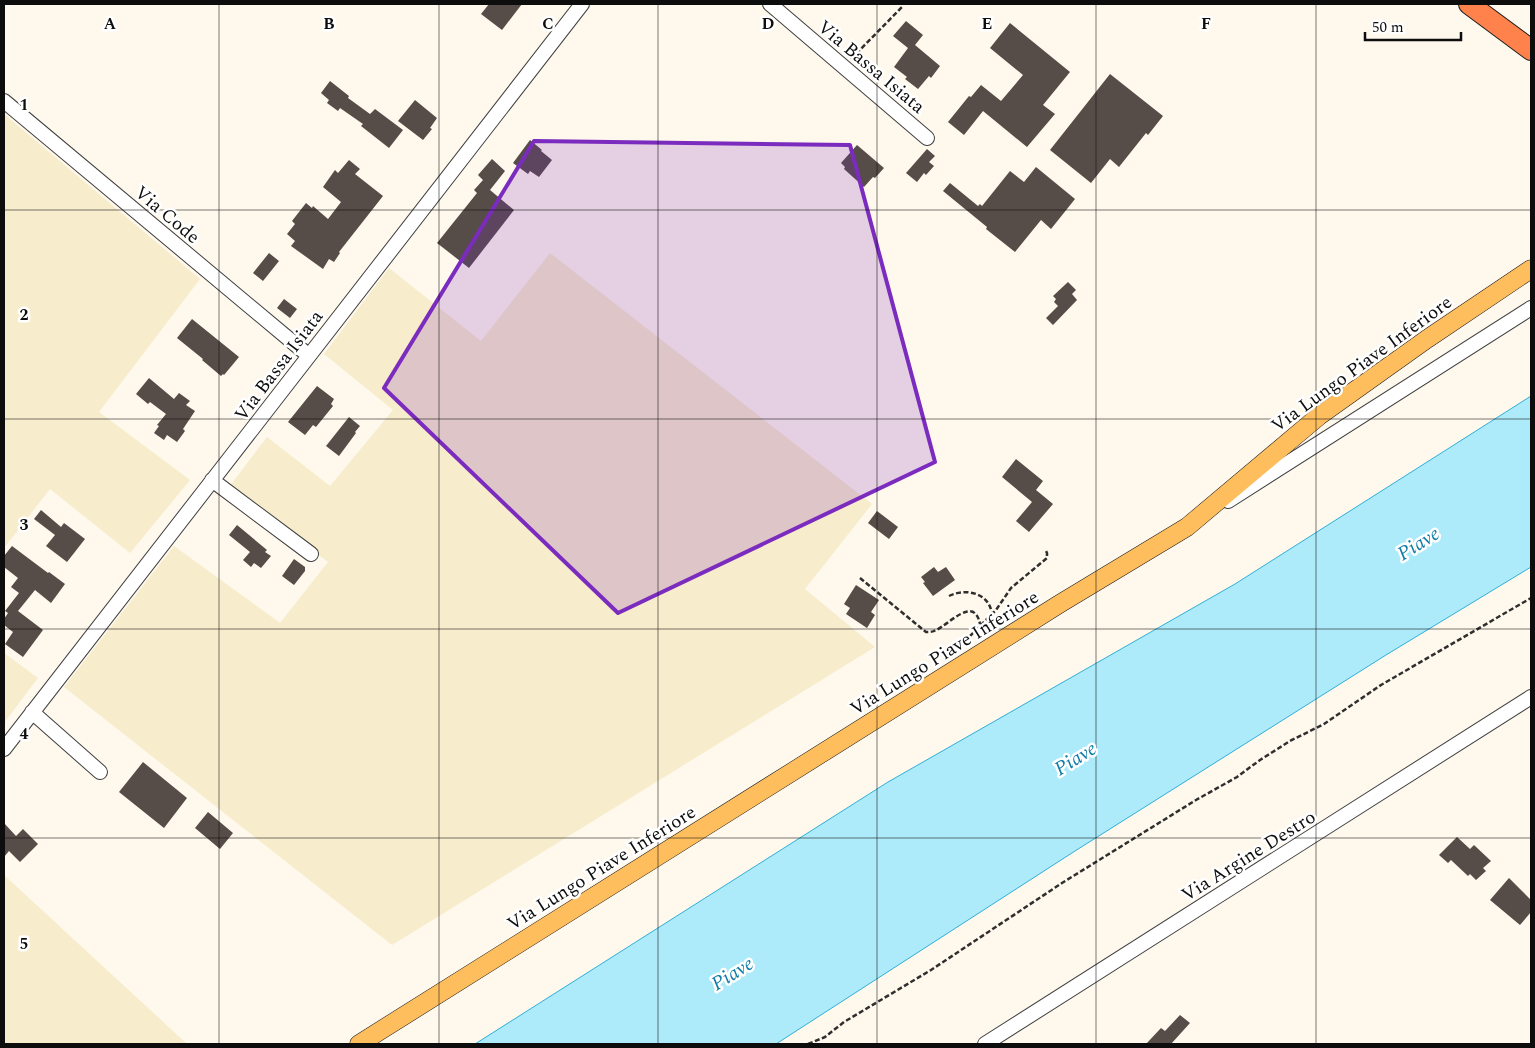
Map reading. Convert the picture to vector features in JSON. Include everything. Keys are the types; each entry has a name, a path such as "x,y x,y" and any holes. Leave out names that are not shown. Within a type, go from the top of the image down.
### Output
{"highway":[{"path":"1469,4 1531,50"}],"main road":[{"name":"Via Lungo Piave Inferiore","path":"360,1044 1061,603 1187,526 1319,416 1531,268"}],"street":[{"name":"Via Bassa Isiata","path":"4,749 582,4"},
{"name":"Via Bassa Isiata","path":"770,4 927,138"},
{"name":"Via Code","path":"4,101 308,356"},
{"path":"1187,526 1531,308"},
{"path":"212,480 311,554"},
{"name":"Via Argine Destro","path":"984,1044 1531,697"},
{"path":"32,712 100,772"}],"path":[{"path":"842,65 851,59 902,7"},
{"path":"954,652 996,610 1011,588 1047,558 1045,549"},
{"path":"860,578 926,632 933,632 962,613 974,612 979,616 980,624"},
{"path":"949,596 956,593 973,592 986,601 991,607 992,614"},
{"path":"808,1044 825,1036 844,1022 931,970 1062,883 1196,800 1237,777 1290,741 1324,724 1381,685 1531,598"}],"highlighted area":[{"path":"534,141 850,145 935,462 618,613 384,388"}],"shaded area":[{"path":"4,114 200,279 99,412 190,480 130,553 50,489 4,548"},
{"path":"550,253 872,504 805,589 875,647 392,945 64,687 174,546 280,623 328,562 229,487 267,437 330,486 393,410 324,354 389,268 481,341"},
{"path":"4,653 38,678 4,723"},
{"path":"4,875 186,1043 187,1044 4,1044"}],"water":[{"name":"Piave","path":"1531,396 1531,567 1386,655 1075,851 776,1044 475,1044 888,782 1235,584"}],"building":[{"path":"489,4 522,4 502,30 481,14"},
{"path":"906,21 923,35 915,45 940,66 931,78 929,76 918,89 894,67 908,48 893,36"},
{"path":"1010,23 1070,72 1043,105 1055,114 1027,147 983,111 964,135 948,122 969,96 971,97 981,85 1001,101 1023,75 990,48"},
{"path":"1110,74 1163,116 1148,135 1146,133 1119,167 1110,159 1091,183 1050,150"},
{"path":"330,81 349,96 348,98 370,114 375,109 403,130 389,148 361,126 363,124 340,108 338,111 327,103 329,100 321,93"},
{"path":"415,100 437,118 430,128 432,129 423,140 398,121"},
{"path":"530,140 552,160 539,177 530,171 528,174 513,163"},
{"path":"857,145 884,168 864,187 844,169 845,167 841,163"},
{"path":"927,149 935,156 929,162 934,166 926,175 924,173 917,182 906,173"},
{"path":"492,159 505,171 490,190 514,210 469,268 437,243 477,193 474,190 483,180 478,175"},
{"path":"349,160 360,169 355,174 383,196 339,252 334,262 329,259 323,269 291,246 295,241 287,234 295,224 292,221 306,203 312,208 313,206 328,219 341,202 323,187 335,170 338,173"},
{"path":"1036,167 1075,199 1051,229 1041,220 1015,252 943,191 950,183 978,206 980,204 982,206 1010,171 1024,182"},
{"path":"269,253 279,261 263,281 253,273"},
{"path":"1068,282 1076,290 1072,294 1077,300 1053,325 1046,318 1058,306 1054,302 1056,299 1053,296"},
{"path":"284,299 297,309 290,318 277,308"},
{"path":"192,319 239,357 224,375 221,376 177,338"},
{"path":"149,378 174,399 179,393 190,401 186,405 195,411 177,442 167,435 164,440 154,433 159,426 157,425 166,414 150,402 148,404 136,394"},
{"path":"317,386 334,399 331,404 333,406 316,427 313,425 305,435 288,422"},
{"path":"349,417 360,426 339,456 326,446"},
{"path":"1016,459 1043,481 1036,490 1053,504 1029,532 1016,521 1032,502 1002,477"},
{"path":"41,510 61,527 64,523 85,539 67,562 46,546 55,535 34,519"},
{"path":"877,511 898,527 889,539 868,523"},
{"path":"237,525 267,550 265,552 271,556 261,568 254,563 251,567 243,560 250,552 229,535"},
{"path":"12,546 65,584 51,603 35,590 18,611 43,630 23,657 5,644 13,632 4,625 4,619 8,613 5,611 19,593 11,587 18,578 4,567 4,556"},
{"path":"294,559 305,567 305,571 294,585 282,576"},
{"path":"934,567 938,572 946,567 955,580 933,596 923,583 925,582 921,577"},
{"path":"856,585 879,600 871,612 875,615 867,628 846,614 850,608 844,604"},
{"path":"143,762 187,798 164,828 119,792"},
{"path":"208,812 233,833 220,849 195,828"},
{"path":"4,823 16,836 23,829 38,844 20,862 9,851 4,857"},
{"path":"1457,837 1470,849 1474,845 1491,861 1483,868 1486,871 1476,880 1470,874 1468,876 1451,860 1448,863 1439,855"},
{"path":"1509,878 1531,900 1531,912 1520,925 1490,900"},
{"path":"1180,1015 1190,1023 1171,1044 1146,1044 1161,1028 1165,1031"}]}
